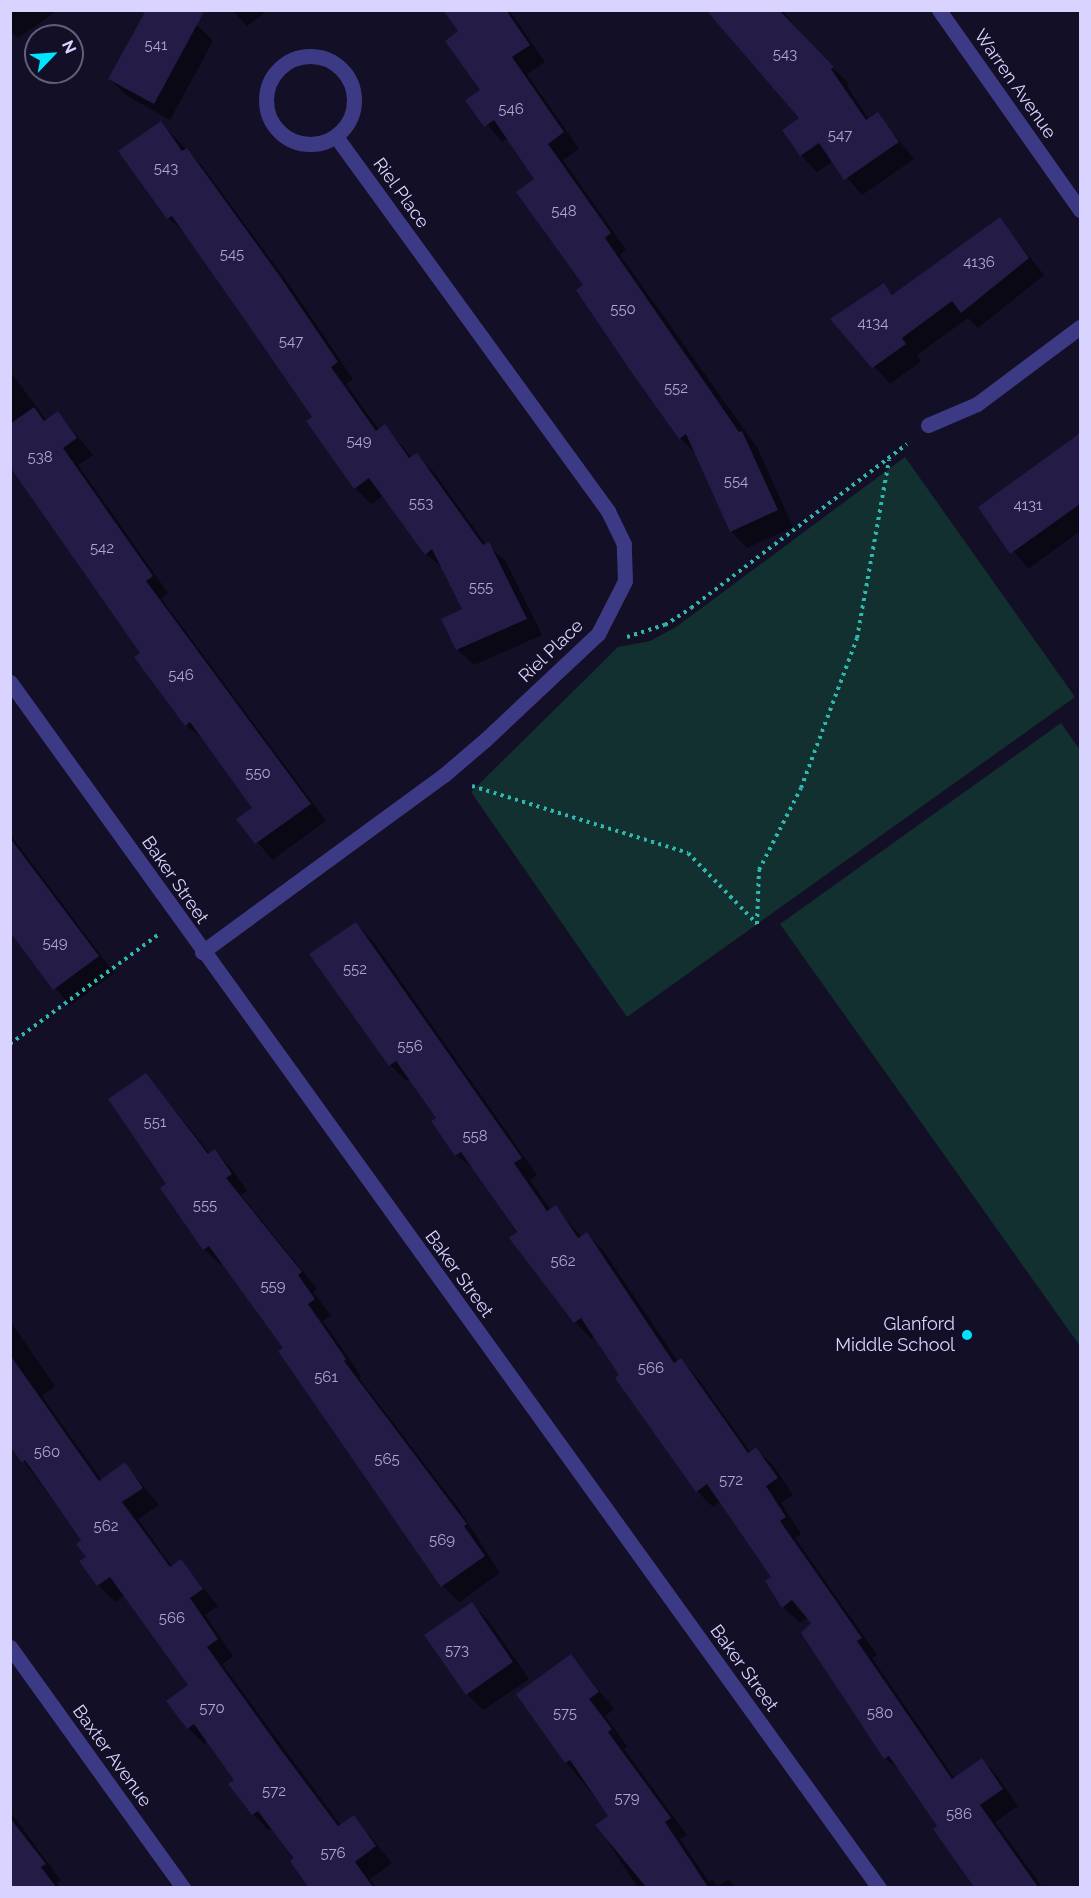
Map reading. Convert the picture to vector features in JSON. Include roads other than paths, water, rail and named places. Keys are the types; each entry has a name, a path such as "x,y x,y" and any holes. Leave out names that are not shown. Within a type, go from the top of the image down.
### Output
{"street":[{"name":"Warren Avenue","path":"939,10 1080,210"},
{"path":"315,56 336,63 349,79 355,100 350,120 336,136 316,144 294,141 277,129 267,110 267,89 277,70 294,58 315,56"},
{"name":"Riel Place","path":"202,952 444,775 598,634 625,581 624,544 608,511 336,136"},
{"path":"928,425 977,404 1080,327"},
{"name":"Baker Street","path":"10,682 202,952 879,1887"},
{"name":"Baxter Avenue","path":"10,1647 183,1887"}],"place":[{"name":"Glanford Middle School","path":"967,1335"}]}
